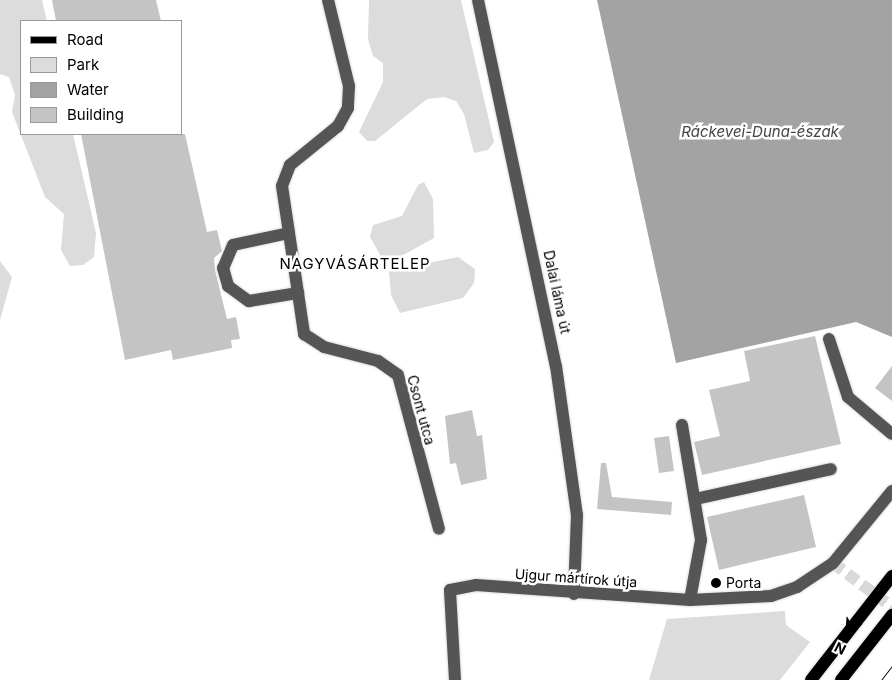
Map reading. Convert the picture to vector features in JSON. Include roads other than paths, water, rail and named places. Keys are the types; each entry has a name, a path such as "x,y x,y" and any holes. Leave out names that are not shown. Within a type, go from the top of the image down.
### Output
{"main road":[{"path":"811,680 892,576"},
{"path":"841,680 892,615"}],"lane":[{"name":"Csont utca","path":"328,0 349,86 348,108 338,126 290,165 282,186 304,334 324,347 378,362 398,375 439,529"},
{"name":"Dalai láma út","path":"478,0 556,366 576,516 574,594"},
{"path":"289,233 233,245 223,268 228,286 249,301 298,293"},
{"path":"828,339 848,397 892,434"},
{"path":"682,425 701,540 695,600"},
{"path":"695,499 832,469"},
{"name":"Ujgur mártírok útja","path":"455,680 450,590 476,585 574,594 695,600 760,598 797,587 833,563 892,491"}],"water":[{"name":"Ráckevei-Duna-észak","path":"597,0 892,0 892,337 856,322 676,363"}],"tunnel":[{"path":"833,563 892,607"}],"tram line":[{"path":"881,680 892,666"}],"place":[{"name":"Porta","path":"716,583"}],"district":[{"name":"NAGYVÁSÁRTELEP","path":"355,264"}]}
